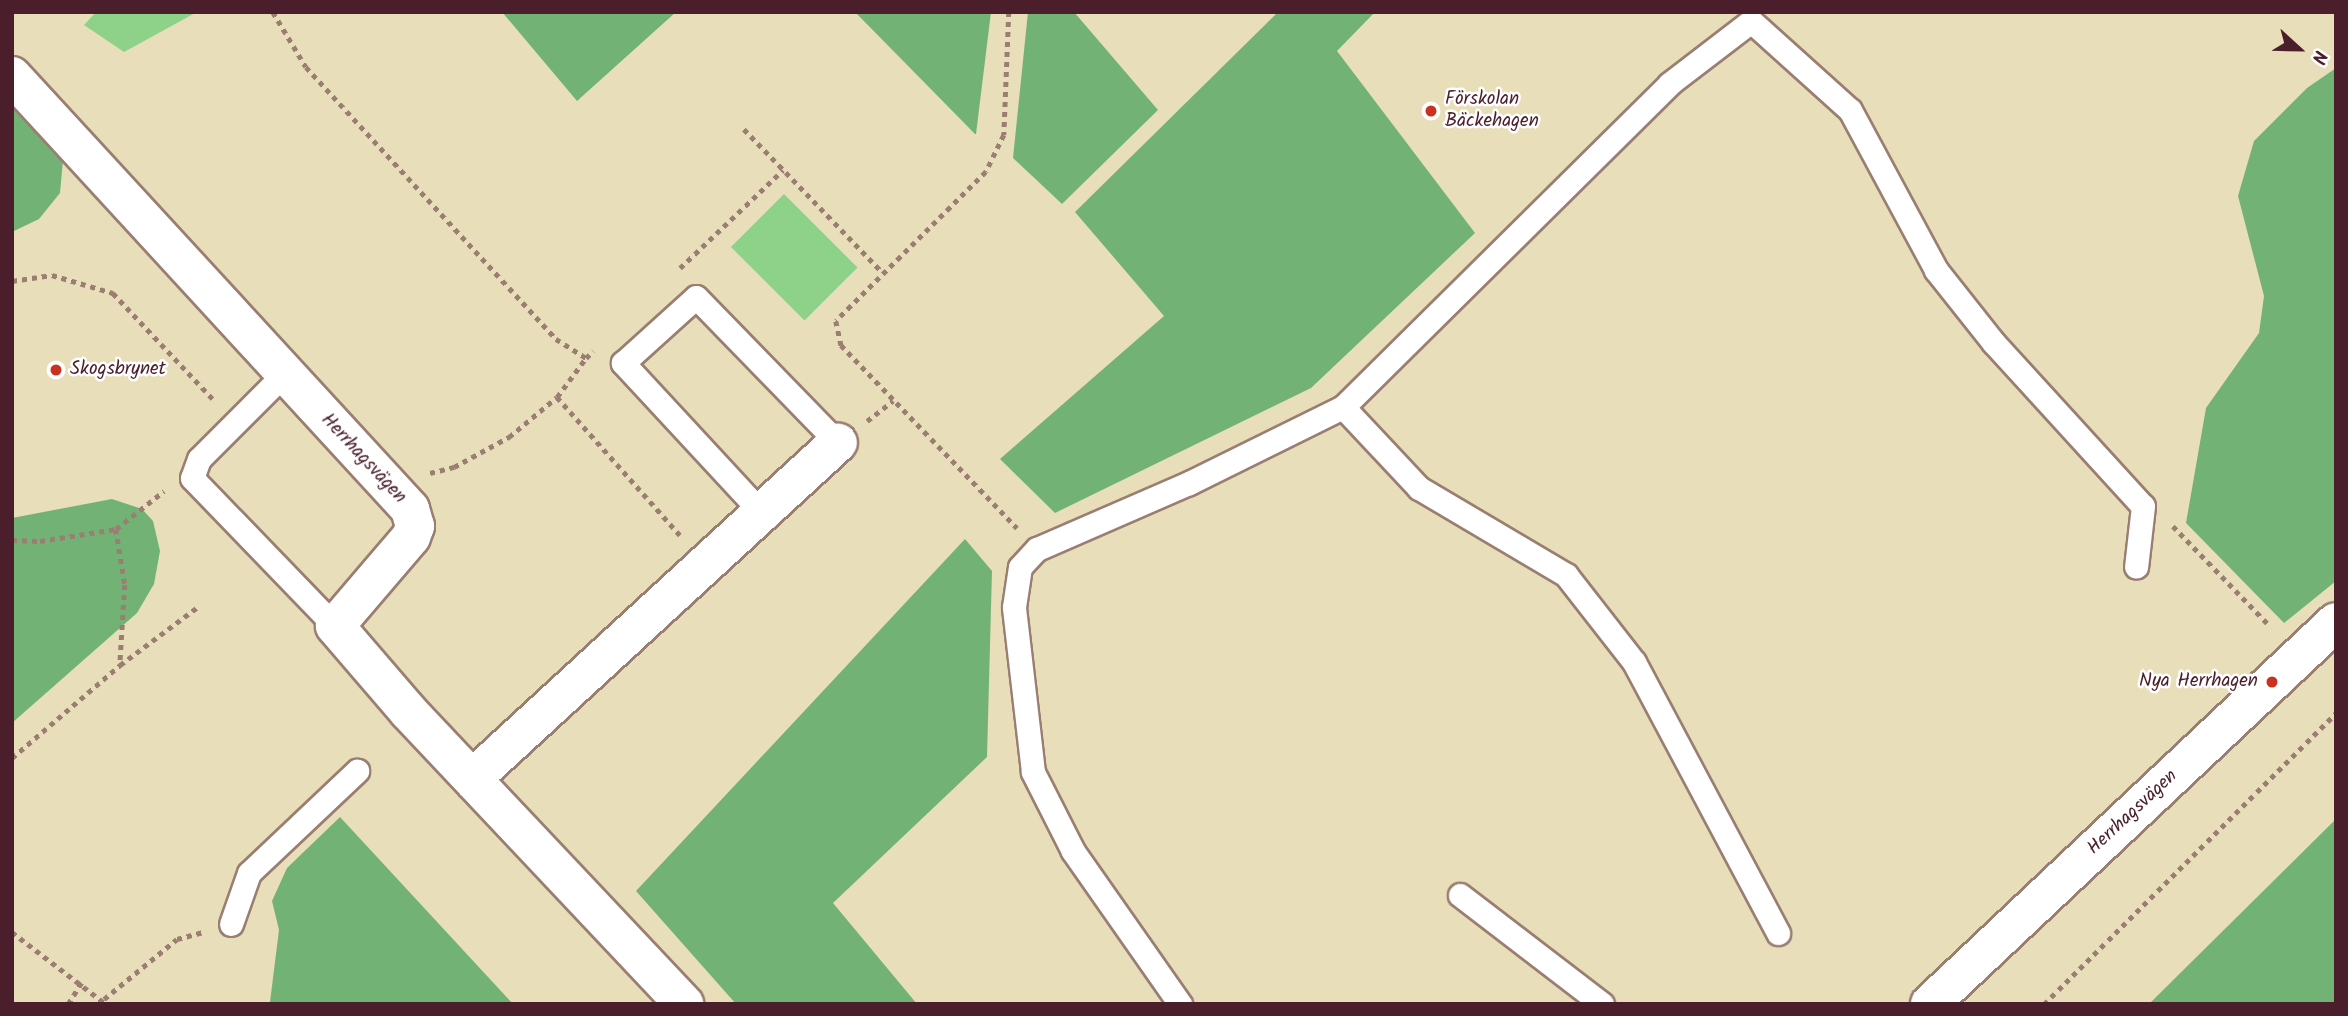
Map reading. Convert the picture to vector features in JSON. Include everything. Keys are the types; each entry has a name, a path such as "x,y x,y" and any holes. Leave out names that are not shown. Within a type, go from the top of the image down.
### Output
{"street":[{"name":"Herrhagsvägen","path":"12,76 387,484 414,517 411,537 335,626"},
{"path":"472,779 838,443"},
{"name":"Herrhagsvägen","path":"1930,1004 2336,622"},
{"path":"335,626 472,779 684,1004"}],"lane":[{"path":"1181,1004 1073,851 1033,772 1014,607 1020,567 1037,549 1189,483 1343,407 1669,83 1752,16 1850,110 1936,270 1993,342 2143,506 2136,566"},
{"path":"762,513 623,363 696,297 838,443"},
{"path":"284,374 234,421 192,469 196,486 335,626"},
{"path":"1343,407 1419,488 1566,575 1634,662 1778,933"},
{"path":"231,924 249,873 357,771"},
{"path":"1460,895 1602,1004"}],"path":[{"path":"273,12 306,67 556,340 586,358"},
{"path":"1009,12 1004,135 986,172 836,321 841,345 1037,549"},
{"path":"744,128 883,273"},
{"path":"674,274 783,170"},
{"path":"12,281 52,275 113,293 234,421"},
{"path":"387,484 454,467 509,437 557,397 596,349"},
{"path":"557,397 706,565"},
{"path":"12,540 40,541 116,528 192,469"},
{"path":"2143,506 2171,524 2269,624"},
{"path":"116,528 125,584 120,665"},
{"path":"12,758 120,665 199,607"},
{"path":"2044,1004 2336,713"},
{"path":"12,932 105,1001 177,939 231,924"},
{"path":"68,1004 82,982"}],"green space":[{"path":"96,12 197,12 124,52 84,25"},
{"path":"502,12 676,12 577,101"},
{"path":"855,12 991,12 976,134 975,134"},
{"path":"1028,12 1074,12 1158,110 1062,204 1013,158"},
{"path":"1278,12 1375,12 1337,51 1475,233 1311,388 1055,513 1000,459 1164,316 1075,212"},
{"path":"2336,68 2336,581 2284,623 2186,523 2206,408 2259,333 2264,296 2238,196 2254,141 2307,88"},
{"path":"12,103 63,160 60,193 39,219 12,232"},
{"path":"784,194 858,268 805,321 731,247"},
{"path":"112,499 142,509 153,521 160,551 154,584 137,613 12,723 12,518"},
{"path":"965,539 992,571 987,757 833,903 917,1004 736,1004 636,891"},
{"path":"340,817 513,1004 270,1002 279,930 272,901 287,868"},
{"path":"2336,819 2336,1004 2149,1004"}],"place":[{"name":"Förskolan Bäckehagen","path":"1431,111"},
{"name":"Skogsbrynet","path":"56,370"},
{"name":"Nya Herrhagen","path":"2272,682"}]}
